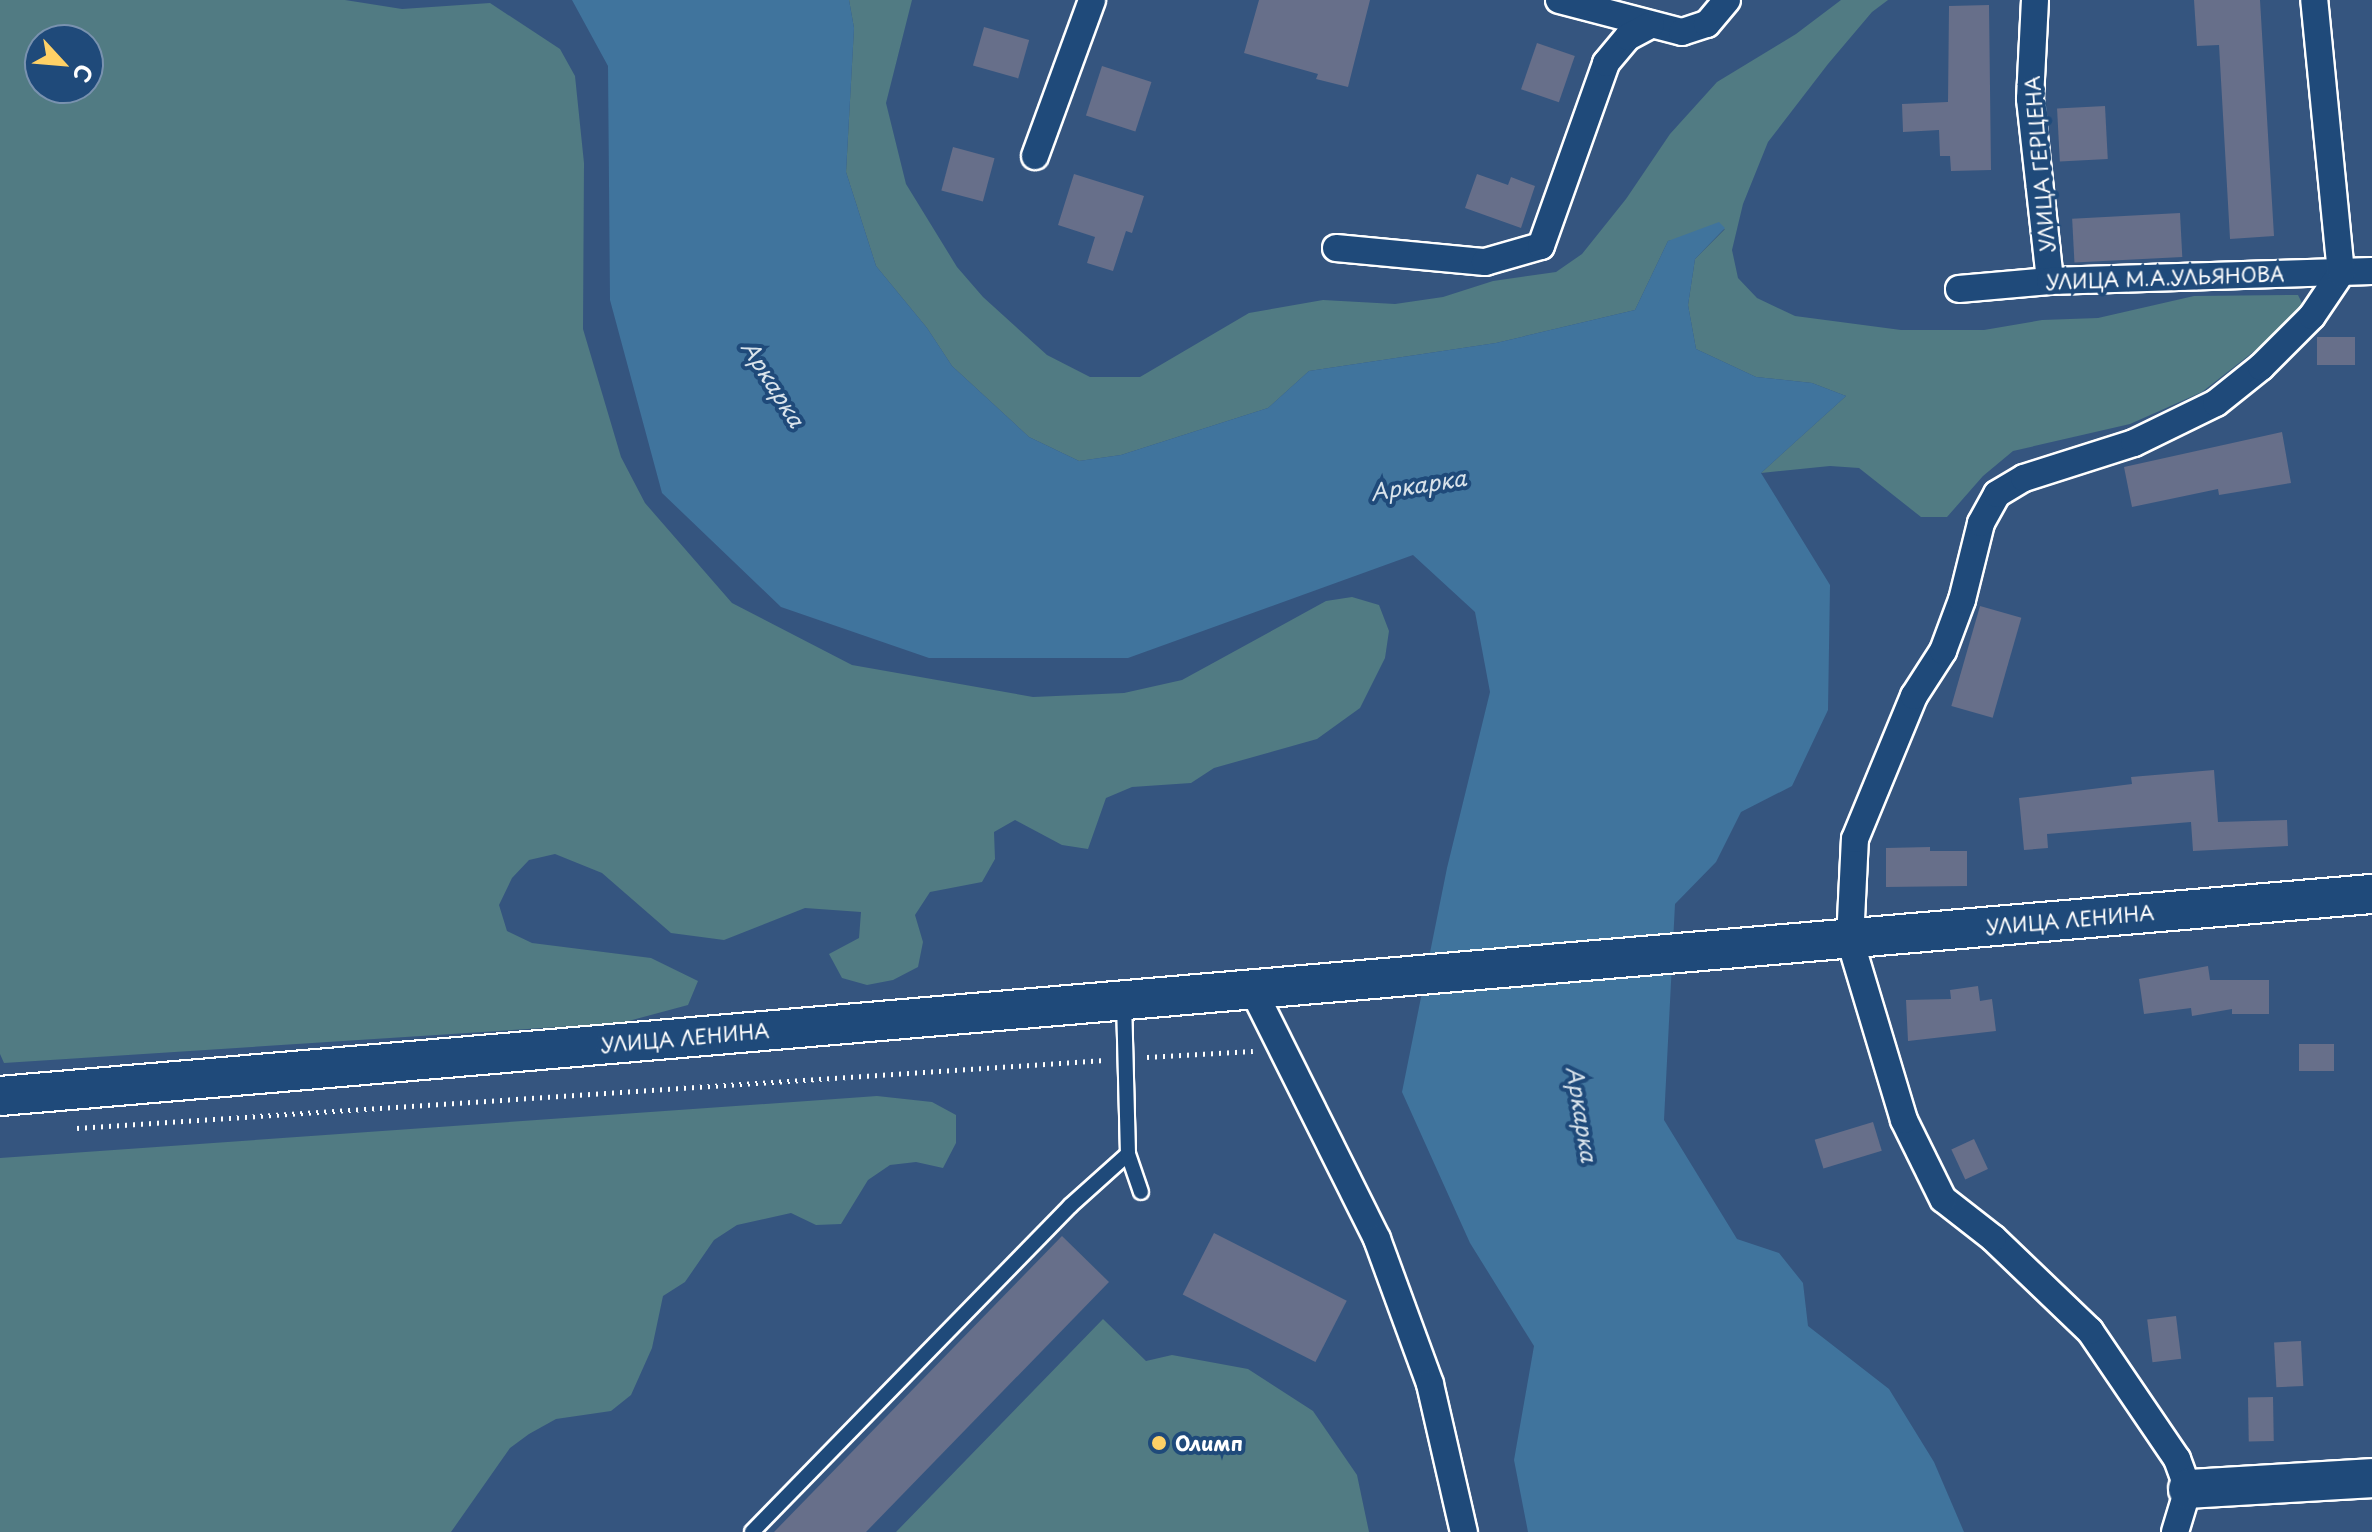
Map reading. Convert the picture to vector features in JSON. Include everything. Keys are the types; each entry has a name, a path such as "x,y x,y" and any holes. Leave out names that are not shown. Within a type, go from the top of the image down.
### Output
{"main road":[{"name":"УЛИЦА ЛЕНИНА","path":"0,1096 2372,894"},
{"path":"2188,1489 2372,1478"}],"street":[{"path":"1035,156 1092,0"},
{"path":"1559,0 1682,32 1707,24 1727,0"},
{"name":"УЛИЦА ГЕРЦЕНА","path":"2035,0 2030,99 2050,281"},
{"path":"2175,1532 2188,1489 2177,1459 2090,1331 1993,1238 1943,1199 1904,1120 1850,940 1855,839 1914,696 1943,651 1962,600 1981,523 1997,494 2024,478 2134,443 2216,403 2261,367 2312,316 2341,273 2314,0"},
{"path":"1336,248 1485,262 1541,246 1606,63 1628,37 1651,25"},
{"name":"УЛИЦА М.А.УЛЬЯНОВА","path":"1959,289 2050,281 2372,271"},
{"path":"1253,990 1377,1239 1430,1384 1464,1532"}],"lane":[{"path":"1124,1001 1128,1154 1141,1192"},
{"path":"752,1532 1070,1206 1128,1154"}],"path":[{"path":"63,1129 1282,1049"}],"green space":[{"path":"0,0 345,0 402,9 490,3 560,49 575,76 584,163 583,329 621,457 645,503 732,603 852,665 1033,697 1124,693 1182,680 1326,601 1352,597 1379,605 1389,631 1385,658 1360,708 1317,739 1214,768 1191,783 1132,787 1106,798 1088,849 1062,845 1015,820 994,832 995,859 982,882 930,892 915,915 923,942 918,967 893,980 867,985 842,978 829,954 859,938 861,912 805,908 724,940 671,933 602,873 555,854 529,860 512,878 499,905 507,931 532,943 651,958 698,981 688,1005 621,1023 4,1063 0,1054"},
{"path":"849,0 912,0 886,103 906,184 957,267 983,297 1047,355 1090,377 1140,377 1249,313 1323,300 1395,304 1443,297 1493,281 1556,272 1582,254 1626,199 1670,134 1717,82 1796,34 1841,0 1888,0 1872,12 1828,64 1768,142 1743,204 1732,250 1738,278 1757,298 1795,316 1901,330 1984,330 2042,320 2098,318 2194,296 2298,295 2304,307 2289,324 2202,392 2130,424 2013,451 1983,476 1947,517 1921,517 1859,468 1830,466 1761,473 1846,396 1812,383 1756,377 1696,349 1688,305 1695,259 1725,229 1668,241 1635,310 1496,343 1309,371 1268,408 1121,455 1079,461 1029,437 952,366 927,328 876,266 846,172 854,28"},
{"path":"877,1096 932,1102 956,1115 956,1143 943,1168 916,1162 890,1165 868,1180 841,1224 816,1225 791,1213 737,1225 714,1240 685,1282 663,1296 652,1348 631,1395 611,1411 556,1419 510,1448 451,1532 0,1532 0,1158"},
{"name":"Олимп","path":"1103,1319 1146,1361 1172,1355 1248,1369 1313,1411 1357,1475 1369,1532 896,1532"}],"water":[{"name":"Аркарка","path":"572,0 849,0 854,28 846,172 876,266 927,328 952,366 1029,437 1079,461 1121,455 1268,408 1309,371 1496,343 1635,310 1668,241 1719,222 1725,228 1695,259 1688,305 1696,349 1756,377 1812,383 1846,396 1761,473 1830,585 1828,710 1792,786 1741,812 1716,862 1675,904 1664,1120 1737,1239 1779,1253 1803,1283 1808,1326 1889,1389 1934,1462 1964,1532 1528,1532 1514,1460 1534,1346 1470,1243 1402,1092 1447,868 1490,692 1475,612 1413,555 1128,658 929,658 781,607 662,493 610,300 608,66"}],"building":[{"path":"1259,0 1370,0 1348,87 1316,79 1318,74 1244,53"},
{"path":"2194,0 2260,0 2274,236 2230,239 2219,45 2197,46"},
{"path":"1989,5 1991,170 1951,171 1950,156 1940,156 1939,130 1903,132 1902,104 1948,102 1949,6"},
{"path":"984,27 1029,40 1018,78 973,65"},
{"path":"1537,43 1575,56 1559,102 1521,89"},
{"path":"1102,66 1151,82 1135,132 1086,115"},
{"path":"2105,106 2108,159 2060,161 2057,109"},
{"path":"953,147 995,158 983,202 941,190"},
{"path":"1074,174 1144,196 1132,233 1126,231 1113,271 1087,263 1095,237 1058,225"},
{"path":"1477,174 1508,185 1511,177 1535,186 1521,228 1465,208"},
{"path":"2180,213 2182,257 2074,263 2072,219"},
{"path":"2317,337 2355,337 2355,365 2317,365"},
{"path":"2282,432 2291,483 2219,495 2218,489 2132,507 2124,467"},
{"path":"1980,606 2021,618 1993,718 1951,706"},
{"path":"2214,770 2218,822 2287,820 2288,846 2193,851 2191,822 2047,834 2048,848 2024,850 2019,798 2132,784 2131,777"},
{"path":"1930,847 1930,851 1967,851 1967,886 1886,887 1886,848"},
{"path":"2208,966 2210,980 2269,980 2269,1014 2232,1014 2232,1009 2192,1016 2191,1008 2144,1014 2139,979"},
{"path":"1978,986 1980,1001 1992,999 1996,1031 1908,1041 1906,1000 1951,999 1950,990"},
{"path":"2299,1044 2334,1044 2334,1071 2299,1071"},
{"path":"1873,1122 1882,1151 1823,1169 1815,1140"},
{"path":"1974,1139 1988,1169 1965,1179 1951,1150"},
{"path":"1214,1233 1347,1301 1315,1362 1183,1294"},
{"path":"1062,1236 1109,1282 866,1532 774,1532"},
{"path":"2176,1316 2181,1359 2152,1362 2147,1320"},
{"path":"2301,1341 2303,1386 2276,1387 2274,1342"},
{"path":"2248,1397 2273,1397 2274,1441 2249,1441"}],"place":[{"name":"Олимп","path":"1159,1443"}]}
